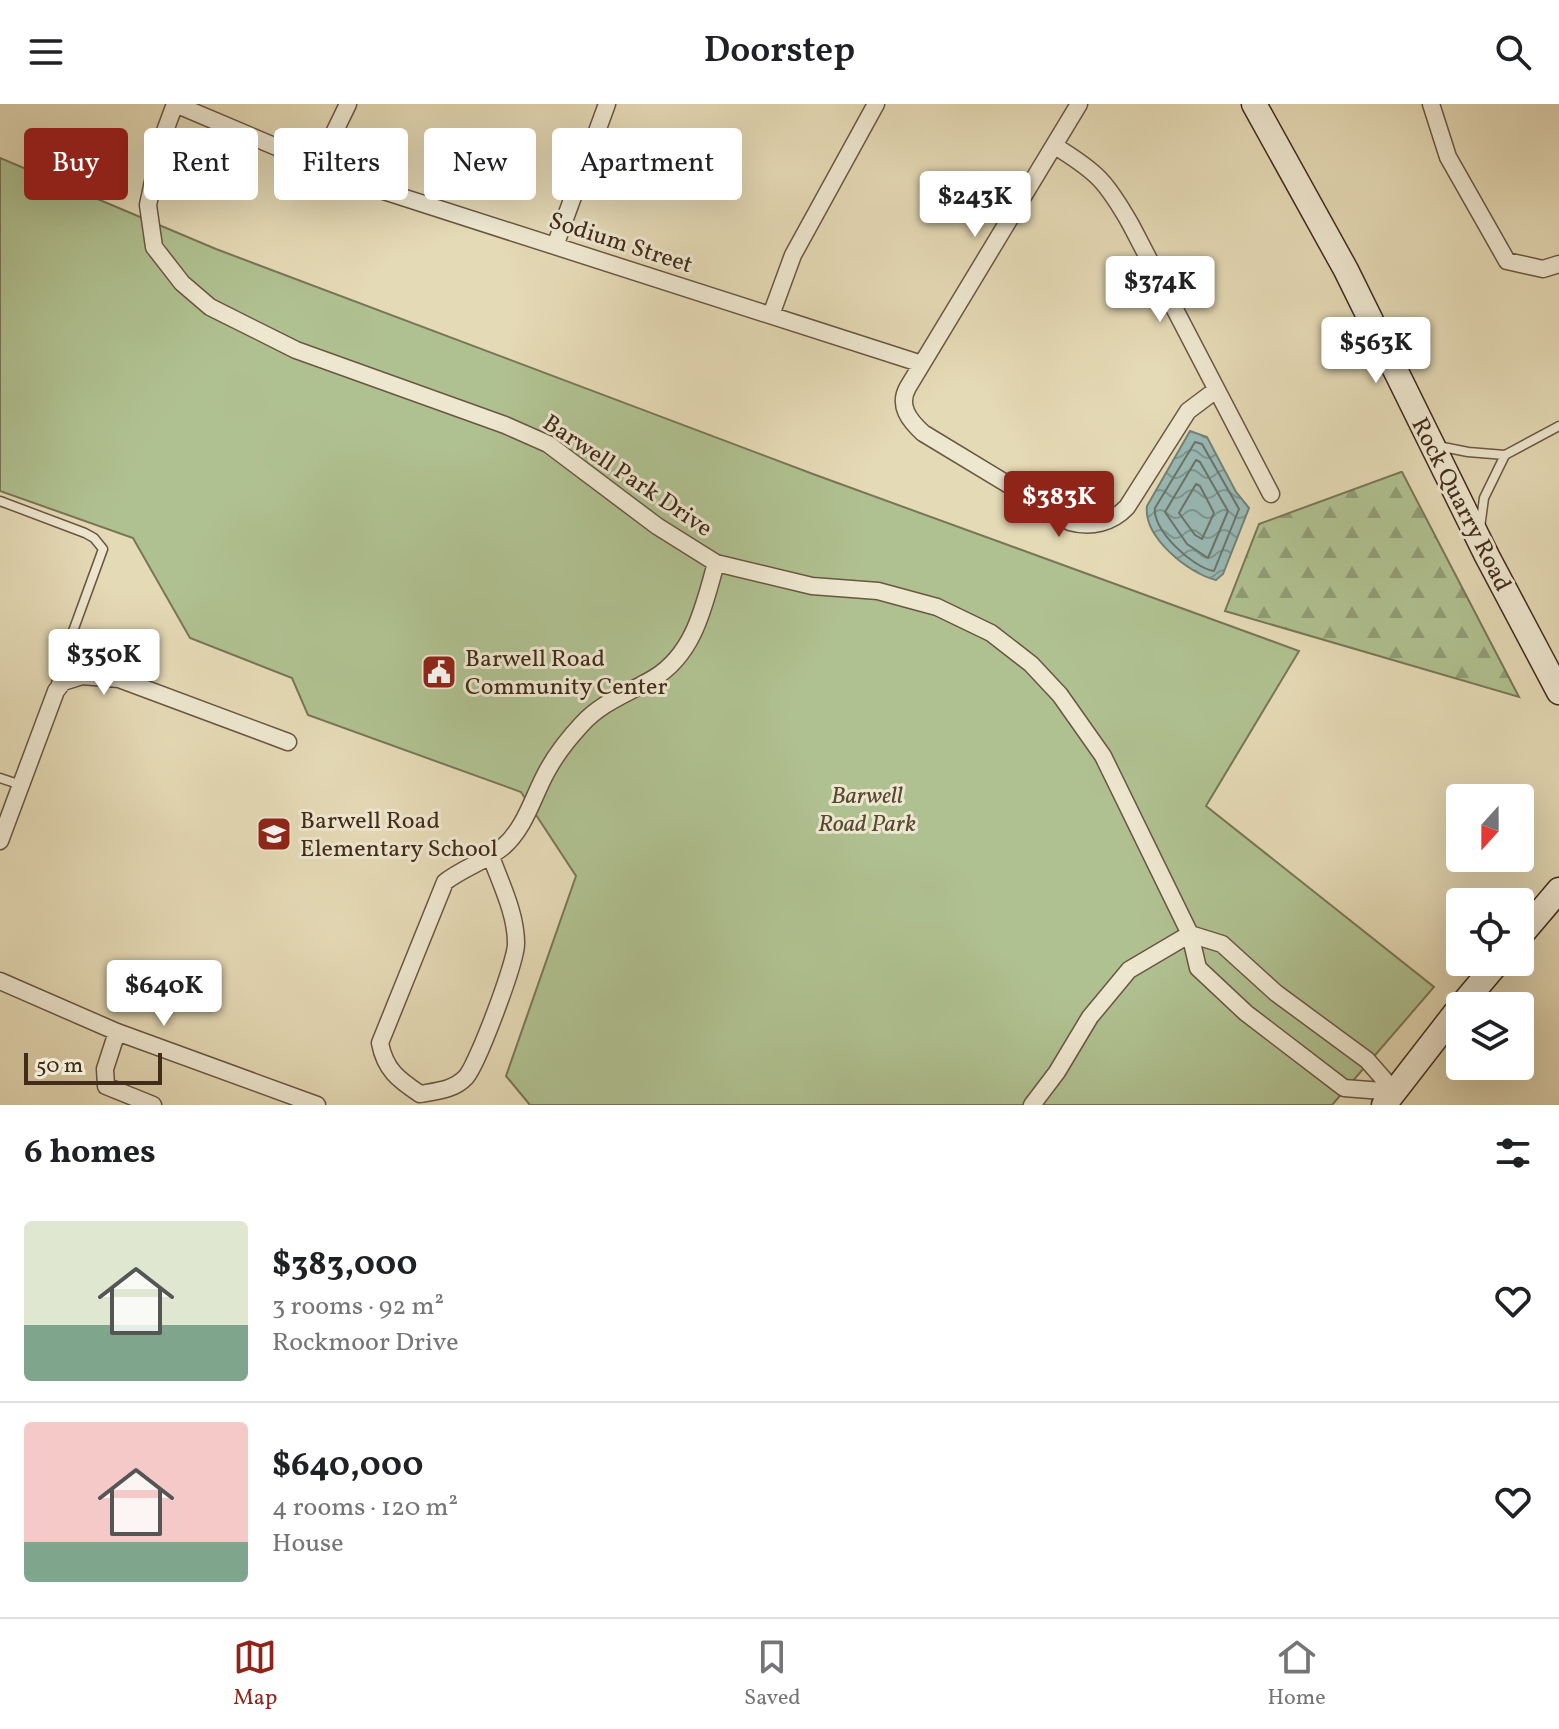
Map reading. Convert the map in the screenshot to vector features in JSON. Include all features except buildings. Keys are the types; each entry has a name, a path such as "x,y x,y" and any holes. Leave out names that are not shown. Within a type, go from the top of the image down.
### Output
{"main road":[{"name":"Rock Quarry Road","path":"1254,104 1346,270 1559,692"},
{"path":"1534,919 1559,890"},
{"path":"1473,992 1486,976"},
{"path":"1389,1098 1446,1025"}],"street":[{"name":"Sodium Street","path":"175,104 274,147"},
{"name":"Barwell Park Drive","path":"175,104 162,139 148,205 154,247 182,283 210,307 296,350 505,425 548,444 657,526 716,563 812,586 878,591 937,607 991,633 1031,664 1060,695 1103,756 1190,934 1198,968 1246,1013 1344,1088 1389,1098"},
{"path":"336,128 348,104"},
{"path":"555,246 607,104"},
{"path":"771,315 793,255 876,104"},
{"path":"1079,104 904,394 906,416 923,433 1070,522 1086,527 1117,518 1188,411 1216,390"},
{"path":"1431,104 1448,157 1507,261 1543,269 1559,264"},
{"path":"1055,146 1089,167 1109,186 1271,494"},
{"name":"Sodium Street","path":"408,199 922,364"},
{"path":"490,854 513,920 517,947 489,1027 467,1076 448,1089 420,1094 395,1077 383,1060 380,1043 445,882 490,854 503,847 523,821 562,746 587,718 620,694 656,677 684,652 700,619 716,563"},
{"path":"0,841 56,691 63,682 82,676 119,679 288,742"},
{"path":"1032,1105 1057,1072 1090,1017 1129,970 1190,934 1222,944 1276,993 1367,1060 1389,1098"},
{"path":"0,981 117,1032 317,1105"},
{"path":"117,1032 105,1069 106,1086 153,1105"}],"lane":[{"path":"1432,445 1505,455 1559,426"},
{"path":"1479,537 1484,498 1505,455"},
{"path":"0,501 85,533 103,549 57,675 56,691"},
{"path":"0,778 21,785"}],"green space":[{"name":"Barwell Road Park","path":"0,158 24,168 24,200 100,200 216,249 813,474 1299,651 1206,806 1434,987 1332,1105 530,1105 506,1076 576,876 521,792 308,715 292,678 190,638 133,538 0,491"},
{"path":"1402,472 1519,697 1225,611 1259,524"}],"water":[{"path":"1190,431 1207,437 1236,492 1249,508 1223,574 1216,580 1193,570 1170,552 1152,530 1148,518 1147,506"}],"place":[{"name":"Barwell Road Community Center","path":"439,672"},
{"name":"Barwell Road Elementary School","path":"274,834"}]}
